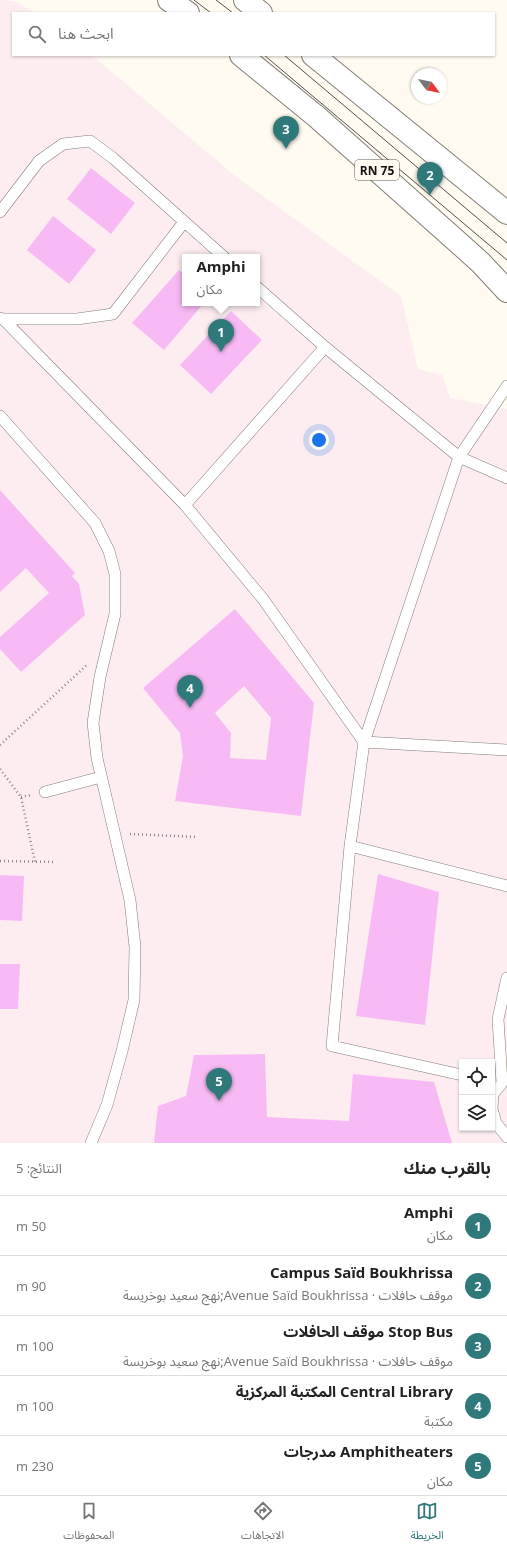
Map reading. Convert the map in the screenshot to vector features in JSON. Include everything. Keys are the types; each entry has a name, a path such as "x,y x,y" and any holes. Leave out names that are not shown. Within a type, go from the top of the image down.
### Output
{"main road":[{"path":"169,0 187,12"},
{"path":"245,0 260,12"},
{"name":"RN 75","path":"242,56 316,117 461,245 481,263 507,291"},
{"path":"314,56 507,212"}],"lane":[{"path":"0,212 39,161 63,144 90,141 113,158 221,254"},
{"path":"1,318 77,319 113,314 184,222"},
{"path":"260,290 325,346 459,457 507,478"},
{"path":"1,318 185,505 263,599 364,742"},
{"path":"185,505 325,346"},
{"path":"459,1074 332,1046 350,846 364,742 459,457 507,386"},
{"path":"0,416 94,523 109,551 115,574 115,614 100,676 93,723 97,758 130,900 135,947 134,1000 122,1051 107,1104 91,1143"},
{"path":"364,742 507,750"},
{"path":"45,792 101,777"},
{"path":"350,846 507,886"},
{"path":"493,1095 500,1082 498,1019 507,978"},
{"path":"495,1120 507,1137"}],"path":[{"path":"0,745 107,645"},
{"path":"0,769 21,797 35,862"},
{"path":"114,833 198,837"},
{"path":"0,861 56,862"}],"shaded area":[{"path":"0,0 14,1 33,12 12,12 12,56 93,56 234,175 401,296 418,369 442,375 450,398 507,409 507,1143 0,1143"}],"building":[{"path":"91,168 135,203 111,234 67,199"},
{"path":"53,216 96,250 69,284 27,250"},
{"path":"179,270 182,272 182,306 201,306 164,350 132,323"},
{"path":"231,311 262,340 211,394 180,365"},
{"path":"0,490 75,573 72,576 79,584 85,615 21,672 0,649 0,637 49,593 26,568 0,592"},
{"path":"235,609 314,703 301,816 175,801 183,756 180,733 143,688","holes":["244,686 271,718 266,760 230,758 231,733 215,713"]},
{"path":"378,874 439,892 425,1025 356,1016"},
{"path":"0,875 24,876 22,921 0,920"},
{"path":"0,964 20,964 18,1009 0,1009"},
{"path":"265,1054 267,1117 349,1121 353,1074 434,1082 452,1143 154,1143 158,1106 186,1096 194,1055"}],"tram line":[{"path":"194,0 210,12"},
{"path":"216,0 232,12"},
{"path":"265,56 507,260"},
{"path":"285,56 507,243"}],"place":[{"name":"Stop Bus موقف الحافلات","path":"286,149"},
{"name":"Campus Saïd Boukhrissa","path":"430,195"},
{"name":"Amphi","path":"221,352"},
{"name":"Central Library المكتبة المركزية","path":"190,708"},
{"name":"Amphitheaters مدرجات","path":"219,1101"}]}
